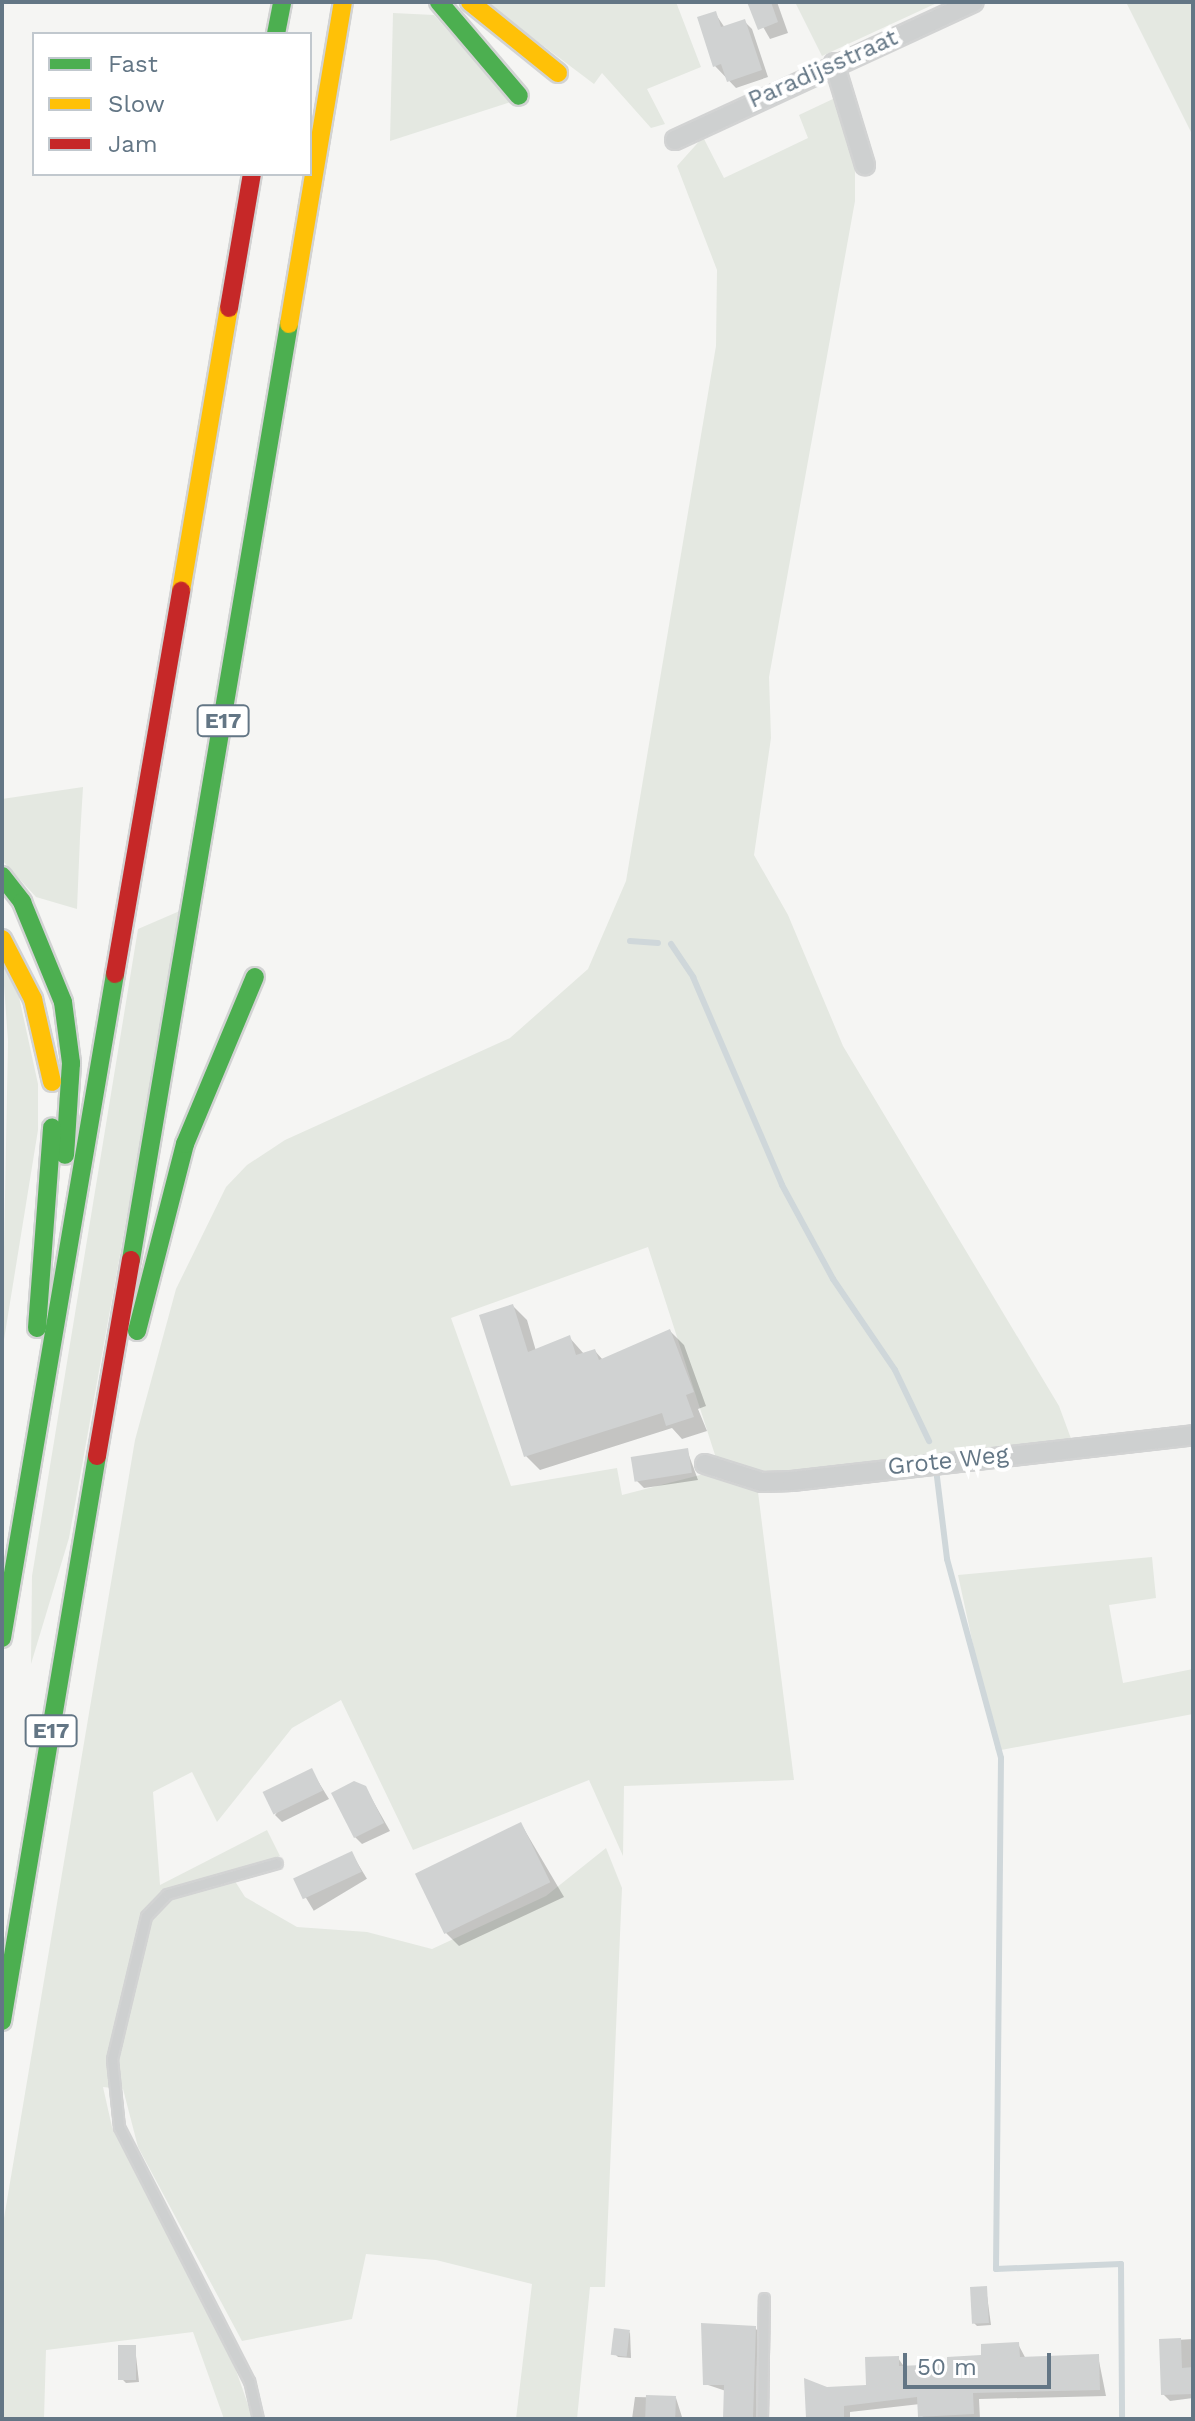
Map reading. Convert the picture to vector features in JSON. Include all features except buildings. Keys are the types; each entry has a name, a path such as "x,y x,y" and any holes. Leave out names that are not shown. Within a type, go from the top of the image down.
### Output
{"highway":[{"path":"276,32 282,2"},
{"name":"E17","path":"2,2021 343,2"},
{"path":"439,2 519,96"},
{"path":"470,2 558,73"},
{"name":"E17","path":"2,1638 252,176"},
{"path":"2,876 47,955 63,1002 71,1063 67,1140 37,1328"},
{"path":"2,939 33,999 52,1074 53,1154 36,1279 37,1328 48,1366"},
{"path":"100,1440 143,1313 185,1144 255,977"}],"street":[{"name":"Paradijsstraat","path":"675,140 834,63 974,2"},
{"path":"834,63 865,165"},
{"name":"Grote Weg","path":"705,1464 762,1482 792,1481 1193,1435"}],"lane":[{"path":"258,2419 243,2369 119,2127 112,2059 146,1916 167,1894 277,1863"},
{"path":"762,2419 764,2298"}],"shaded area":[{"path":"485,2 676,2 701,67 647,89 665,124 651,128 602,73 594,84"},
{"path":"795,2 939,2 822,56"},
{"path":"1126,2 1193,2 1193,136"},
{"path":"393,13 434,15 511,102 390,141"},
{"path":"835,98 855,169 855,201 769,677 771,738 754,855 788,915 843,1046 1059,1406 1073,1444 771,1479 748,1474 716,1458 648,1247 451,1318 511,1486 617,1468 622,1495 704,1474 758,1492 794,1780 624,1786 623,1856 589,1780 413,1850 341,1700 292,1728 217,1822 192,1772 153,1792 160,1885 267,1830 280,1856 233,1878 245,1897 297,1927 367,1932 432,1949 546,1896 606,1848 622,1888 605,2287 590,2287 577,2419 516,2419 532,2284 436,2260 366,2254 352,2319 242,2341 138,2147 123,2089 103,2087 112,2127 223,2333 253,2419 224,2419 193,2332 46,2350 44,2419 2,2419 2,2230 135,1440 176,1289 226,1187 247,1165 285,1140 510,1038 588,969 626,881 716,346 717,270 677,166 703,137 724,178 808,138 799,115"},
{"path":"83,787 77,909 36,897 2,860 2,799"},
{"path":"182,910 69,1538 31,1664 32,1576 138,929"},
{"path":"2,958 16,983 38,1084 38,1130 2,1352 8,1041"},
{"path":"1152,1557 1156,1598 1109,1605 1123,1683 1193,1669 1193,1714 996,1751 958,1575"}],"waterway":[{"path":"630,941 658,943"},
{"path":"671,944 693,977 782,1185 833,1279 895,1370 929,1441"},
{"path":"936,1469 947,1559 1001,1758 996,2269 1121,2264 1122,2419"}],"traffic: fast":[{"path":"276,32 282,2"},
{"path":"439,2 519,96"},
{"path":"131,1260 289,324"},
{"path":"2,876 22,902 63,1002 71,1063 65,1155"},
{"path":"2,1638 115,974"},
{"path":"137,1331 185,1144 255,977"},
{"path":"37,1328 52,1128"},
{"path":"2,2021 97,1456"}],"traffic: slow":[{"path":"289,324 343,2"},
{"path":"470,2 558,73"},
{"path":"181,591 229,308"},
{"path":"2,939 33,999 52,1082"}],"traffic: jam":[{"path":"229,308 252,176"},
{"path":"115,974 181,591"},
{"path":"97,1456 131,1260"}]}
